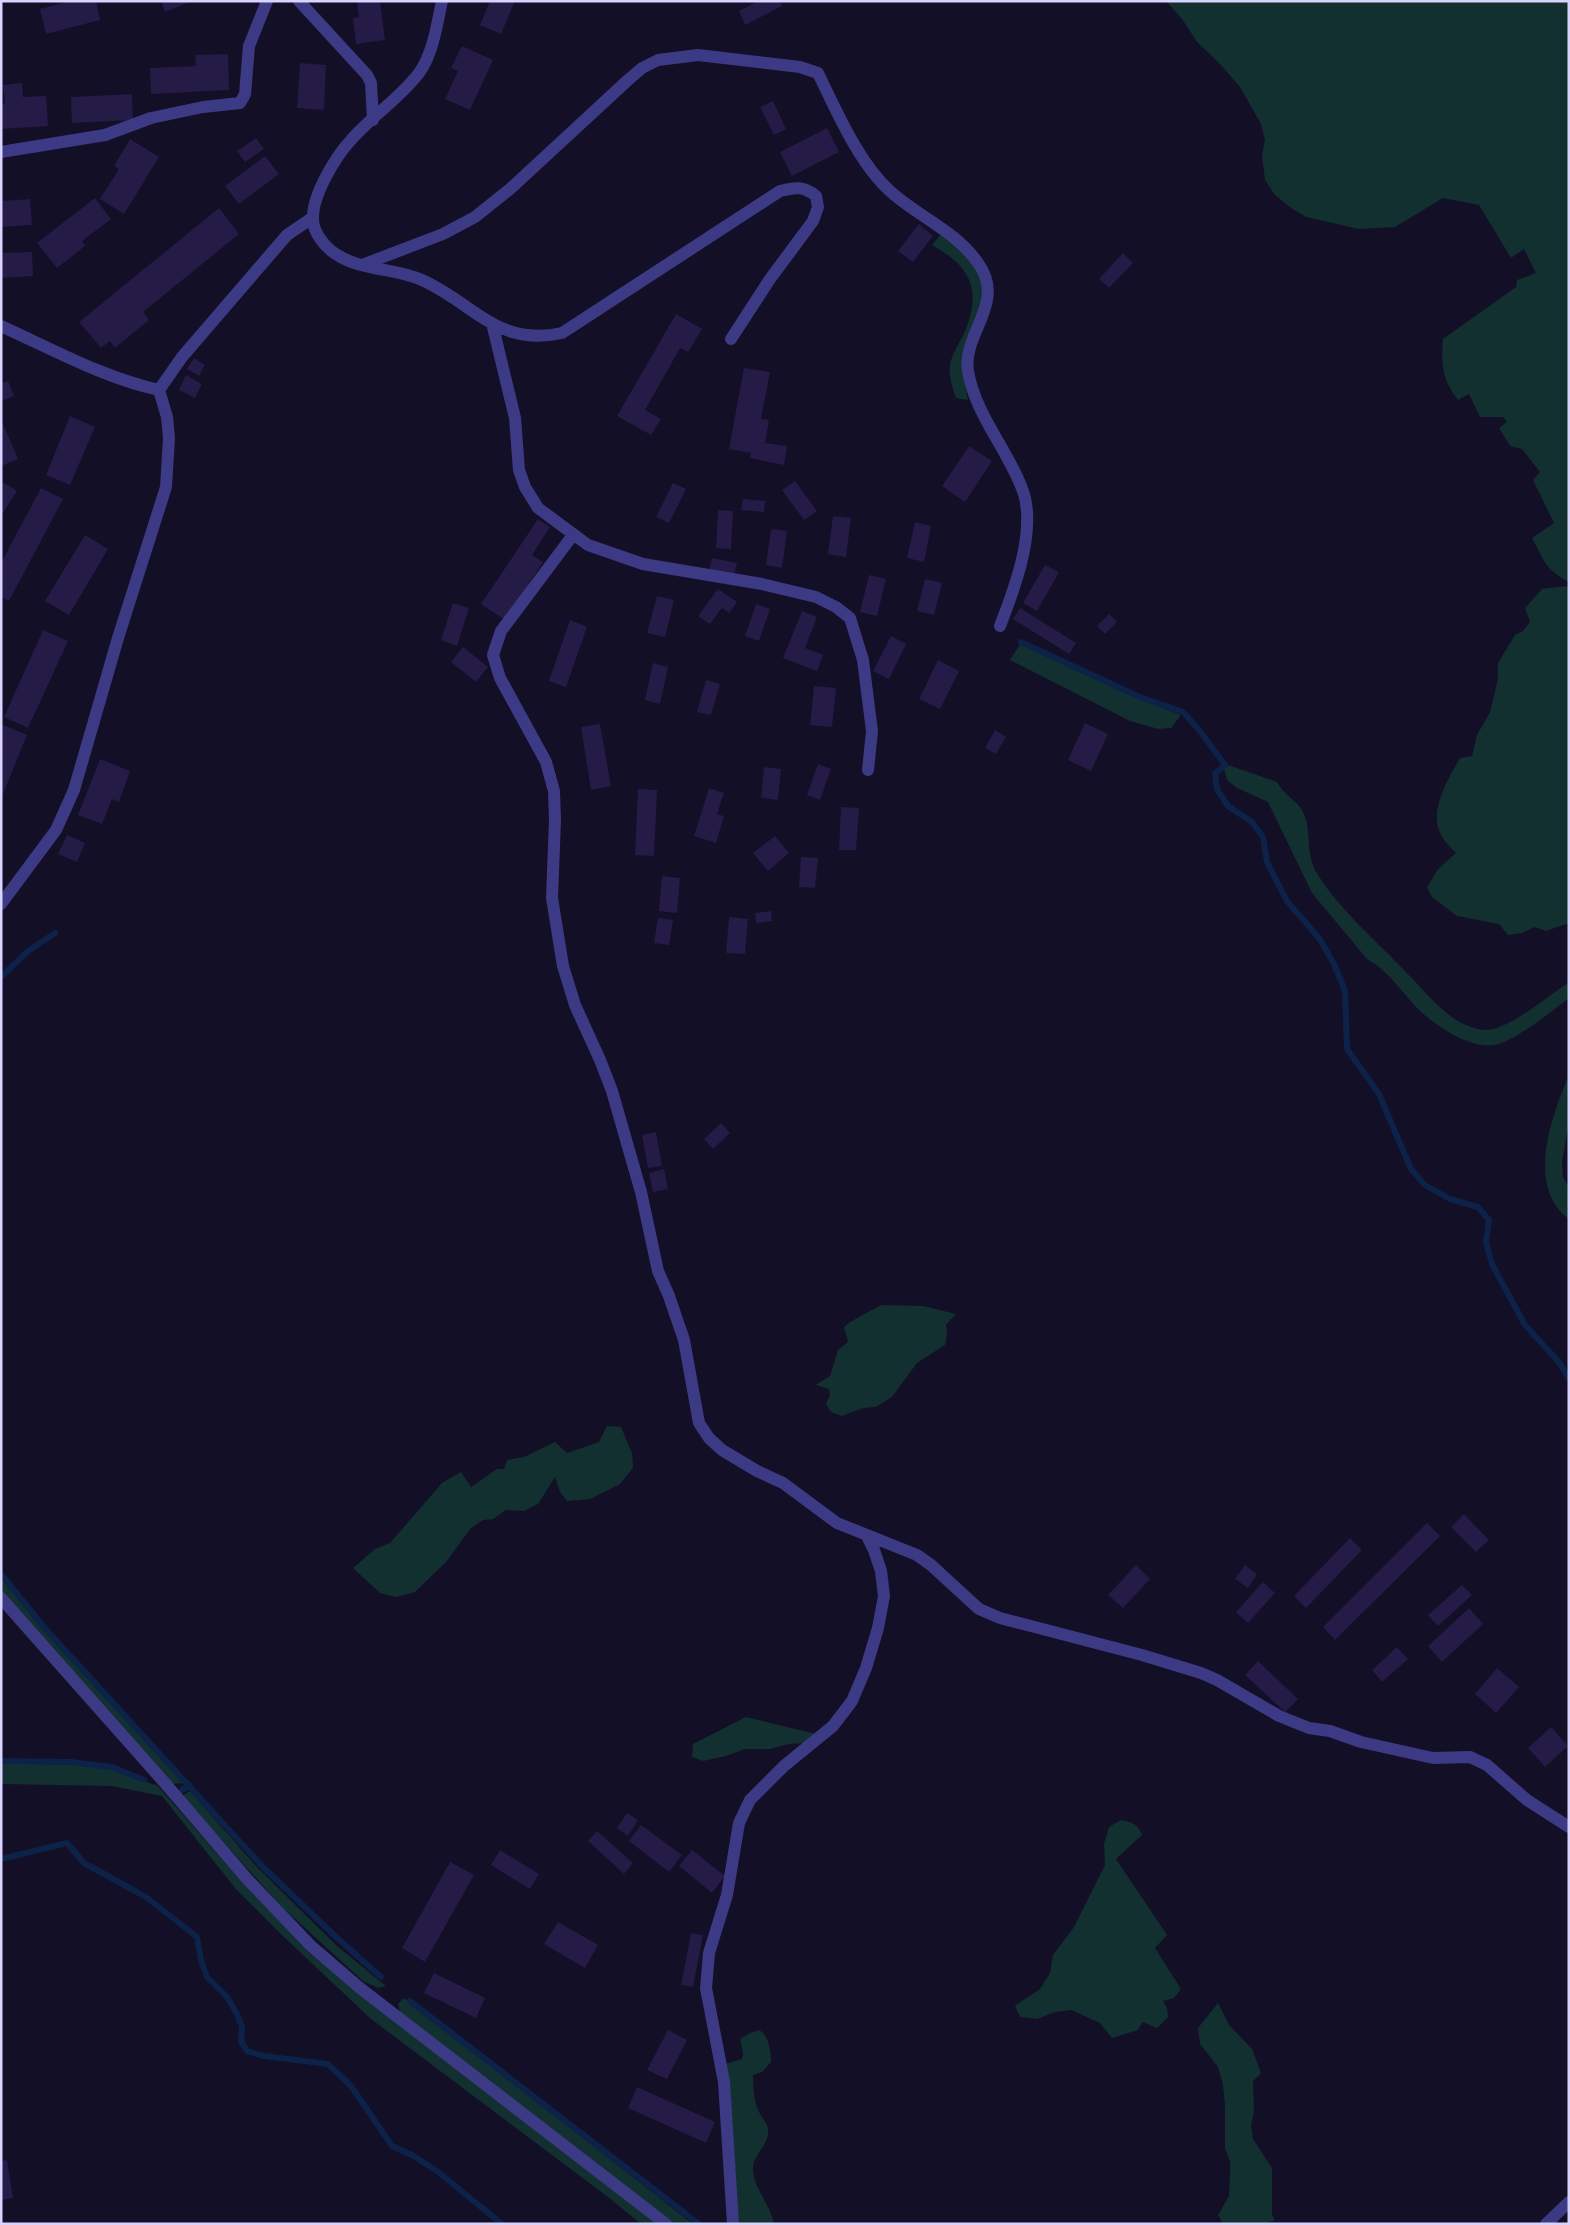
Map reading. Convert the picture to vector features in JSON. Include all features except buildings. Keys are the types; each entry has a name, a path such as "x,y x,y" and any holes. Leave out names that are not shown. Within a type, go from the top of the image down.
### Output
{"street":[{"path":"1,152 105,135 152,118 203,107 240,103 245,94 249,46 267,1"},
{"path":"299,1 366,74 371,82 373,120"},
{"path":"442,1 429,53 420,72 352,139 340,154 315,202 312,218 316,232 327,247 338,256 352,263 398,271 421,279 443,290 507,332 523,336 545,337 562,334 780,191 793,187 807,188 816,196 818,207 813,221 770,279 731,339"},
{"path":"362,264 443,234 475,217 510,189 628,80 642,68 658,60 698,55 800,67 818,73 846,129 876,175 890,191 948,231 979,263 987,279 988,294 969,354 967,369 971,387 990,428 1011,464 1025,498 1027,520 1013,594 1000,626"},
{"path":"158,390 182,357 287,235 312,218"},
{"path":"492,323 515,418 519,470 524,487 538,508 588,545 643,564 762,584 816,597 836,607 850,618 863,660 872,731 868,770"},
{"path":"1,326 96,369 143,387 158,390"},
{"path":"1,904 56,830 74,790 118,638 166,487 169,438 167,417 158,390"},
{"path":"573,535 501,631 493,655 500,678 546,762 554,790 555,820 552,898 566,980 612,1091 640,1192 658,1271 670,1296 684,1340 699,1423 709,1438 722,1450 757,1471 783,1483 837,1523 916,1555 931,1565 979,1609 1000,1618 1142,1654 1201,1673 1217,1680 1279,1716 1309,1728 1330,1730 1361,1742 1432,1758 1470,1757 1487,1765 1527,1800 1569,1827"},
{"path":"733,2224 724,2082 706,1988 710,1953 728,1895 739,1823 750,1800 784,1766 833,1726 852,1701 866,1668 878,1628 884,1596 881,1572 867,1536"},
{"path":"1,1598 248,1880 311,1946 360,1988 666,2224"},
{"path":"1546,2224 1569,2202"}],"green space":[{"path":"1166,1 1569,1 1569,582 1549,568 1532,538 1554,523 1533,480 1540,472 1522,449 1510,446 1499,428 1507,422 1503,417 1480,417 1469,394 1458,400 1446,378 1442,357 1443,339 1516,287 1517,280 1536,273 1524,249 1511,258 1479,205 1443,198 1395,227 1359,229 1306,217 1291,208 1275,195 1265,180 1262,156 1265,140 1261,124 1240,87 1197,42 1182,19"},
{"path":"942,233 972,261 981,278 984,294 963,374 968,400 956,398 951,381 950,364 965,331 973,299 968,277 962,268 944,252 932,245"},
{"path":"1565,586 1569,588 1569,923 1546,931 1535,927 1522,933 1508,935 1499,924 1457,916 1432,897 1427,887 1438,869 1456,853 1444,840 1438,828 1438,808 1445,786 1460,758 1472,756 1477,735 1490,712 1498,679 1498,663 1515,635 1523,631 1530,622 1525,608 1542,589"},
{"path":"1020,644 1139,699 1181,715 1171,728 1158,729 1130,721 1010,660"},
{"path":"1228,765 1277,782 1299,806 1307,825 1311,859 1318,875 1327,888 1347,913 1442,1009 1456,1020 1477,1029 1494,1029 1516,1019 1569,982 1569,998 1522,1032 1502,1043 1494,1045 1473,1043 1440,1027 1414,1005 1387,974 1367,959 1312,893 1268,802 1237,788 1227,780 1224,769"},
{"path":"1569,1075 1569,1122 1562,1162 1563,1177 1569,1187 1569,1219 1556,1205 1548,1189 1545,1170 1550,1130"},
{"path":"881,1305 923,1306 956,1314 946,1325 945,1345 917,1363 892,1397 876,1407 863,1408 842,1416 831,1412 826,1404 830,1395 829,1389 816,1385 830,1376 838,1350 848,1342 844,1327"},
{"path":"607,1426 621,1427 632,1453 633,1468 620,1484 590,1499 567,1501 560,1492 555,1477 538,1504 524,1511 506,1510 493,1519 483,1520 470,1529 446,1562 415,1592 396,1597 380,1593 353,1568 375,1549 390,1543 442,1483 461,1472 471,1487 497,1469 504,1469 507,1460 524,1457 555,1442 567,1453 599,1442"},
{"path":"1,1578 55,1643 184,1783 171,1784 1,1591"},
{"path":"746,1717 816,1734 805,1743 789,1744 770,1749 745,1749 726,1756 703,1761 692,1757 693,1744"},
{"path":"1,1764 83,1765 110,1769 157,1785 242,1882 308,1952 657,2224 641,2224 608,2197 371,2019 235,1888 162,1796 112,1786 1,1784"},
{"path":"190,1791 256,1866 337,1946 386,1986 378,1988 363,1981 283,1908 182,1796"},
{"path":"1121,1820 1134,1824 1139,1828 1142,1835 1116,1859 1167,1935 1155,1948 1181,1989 1174,1998 1163,2001 1167,2008 1168,2017 1157,2028 1143,2022 1138,2030 1112,2038 1100,2023 1071,2010 1055,2012 1037,2019 1020,2017 1015,2006 1040,1989 1050,1973 1053,1955 1074,1927 1105,1865 1104,1844 1109,1827"},
{"path":"404,1998 693,2224 673,2224 400,2013 398,2004"},
{"path":"1218,2003 1229,2025 1252,2049 1261,2073 1253,2081 1254,2111 1251,2125 1253,2139 1272,2168 1272,2215 1275,2220 1264,2224 1223,2224 1218,2215 1229,2196 1230,2175 1230,2161 1225,2148 1223,2085 1218,2067 1200,2044 1198,2028"},
{"path":"759,2030 767,2040 771,2062 762,2072 753,2075 754,2089 757,2108 767,2125 768,2134 754,2162 753,2174 774,2224 737,2224 725,2064 742,2059 743,2053 740,2039"}],"waterway":[{"path":"1021,642 1140,697 1183,712 1200,731 1225,765 1215,774 1217,789 1228,806 1252,822 1263,837 1267,862 1287,901 1319,938 1334,964 1345,991 1347,1049 1379,1094 1411,1169 1425,1185 1450,1199 1478,1207 1489,1220 1486,1243 1492,1264 1525,1325 1558,1361 1569,1378"},
{"path":"1,977 28,951 55,933"},
{"path":"1,1574 43,1626 263,1867 381,1977"},
{"path":"1,1761 72,1762 112,1767 144,1780"},
{"path":"182,1790 190,1786"},
{"path":"1,1859 67,1843 84,1863 146,1897 197,1937 201,1960 207,1977 227,1997 237,2014 242,2027 241,2041 247,2051 264,2056 328,2064 351,2086 392,2146 412,2155 437,2171 502,2224"},
{"path":"410,2001 699,2224"}]}
